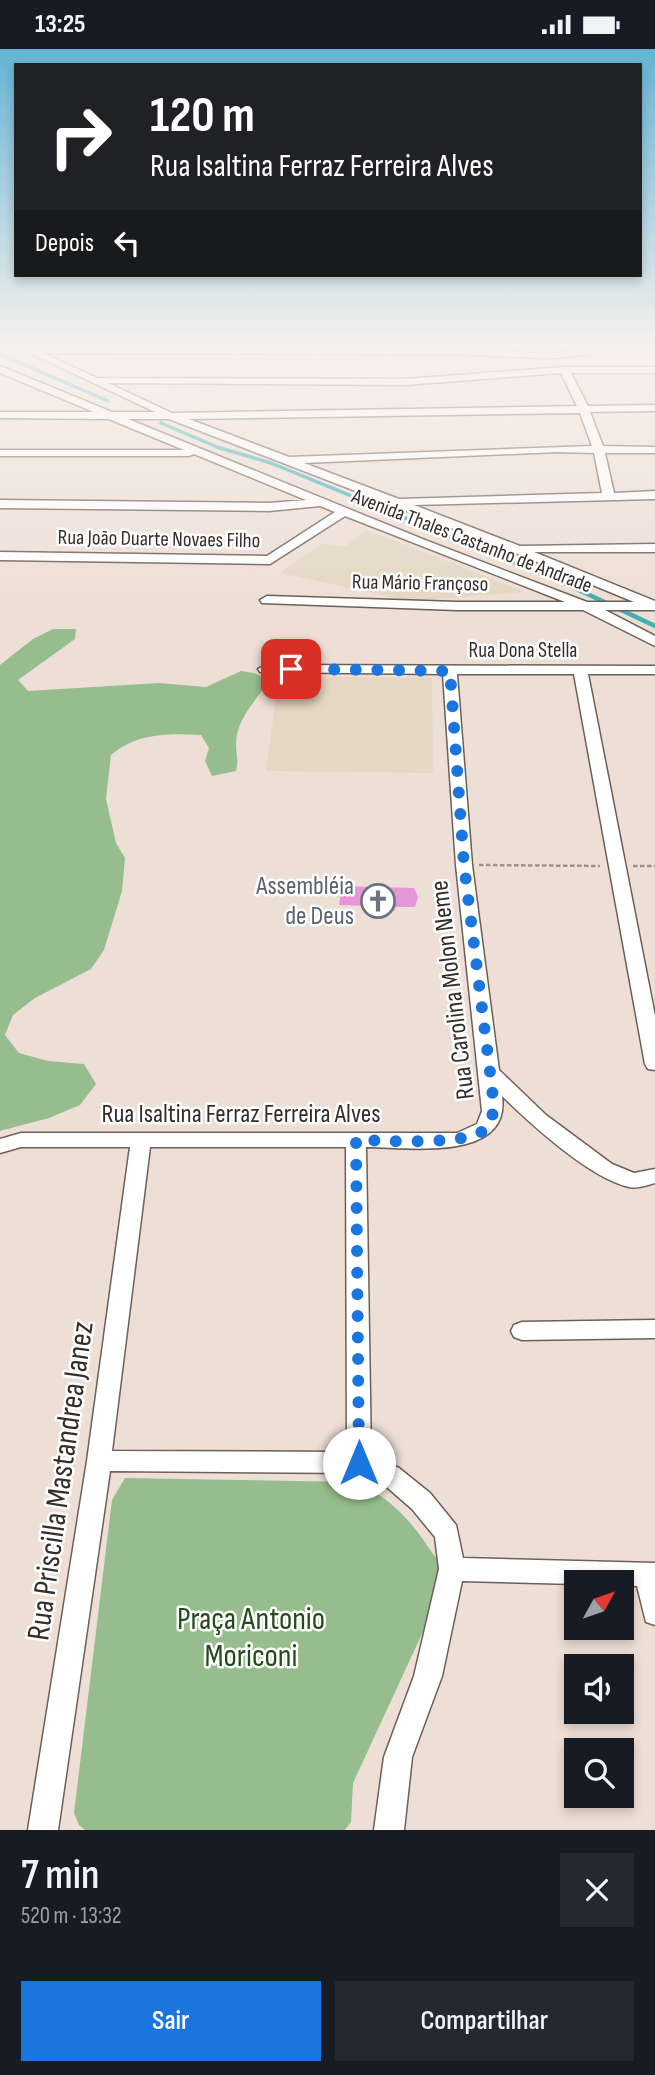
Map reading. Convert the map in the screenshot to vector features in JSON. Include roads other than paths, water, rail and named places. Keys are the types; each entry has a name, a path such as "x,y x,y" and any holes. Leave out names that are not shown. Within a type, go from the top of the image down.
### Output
{"street":[{"name":"Avenida Thales Castanho de Andrade","path":"145,431 423,544 588,607 633,628 655,642"},
{"name":"Avenida Thales Castanho de Andrade","path":"210,431 514,548 655,606"},
{"path":"594,431 601,449 608,494"},
{"path":"284,460 601,449 655,450"},
{"path":"0,453 199,453"},
{"path":"392,502 608,494 655,495"},
{"path":"0,504 268,507 322,503"},
{"name":"Rua João Duarte Novaes Filho","path":"0,557 270,560 345,511"},
{"path":"514,548 655,548"},
{"name":"Rua Mário Françoso","path":"267,600 655,606"},
{"name":"Rua Dona Stella","path":"265,669 655,670"},
{"name":"Rua Carolina Molon Neme","path":"450,671 464,865 487,1060 491,1074 493,1113 489,1126 483,1132"},
{"path":"580,671 655,1064"},
{"path":"491,1074 539,1120 605,1169 632,1181 655,1176"},
{"name":"Rua Isaltina Ferraz Ferreira Alves","path":"0,1146 21,1140 457,1140 483,1132"},
{"path":"352,1463 356,1140"},
{"name":"Rua Priscilla Mastandrea Janez","path":"43,1830 99,1461 141,1142"},
{"path":"522,1331 655,1329"},
{"path":"99,1461 352,1463 390,1475 421,1501 447,1533 452,1569 428,1676 398,1758 389,1830"},
{"path":"452,1569 651,1575 655,1613"}],"waterway":[{"path":"180,431 217,447 271,463 566,584"},
{"path":"562,582 655,626"}],"place":[{"name":"Assembléia de Deus","path":"378,901"}],"park label":[{"name":"Praça Antonio Moriconi","path":"251,1638"}]}
